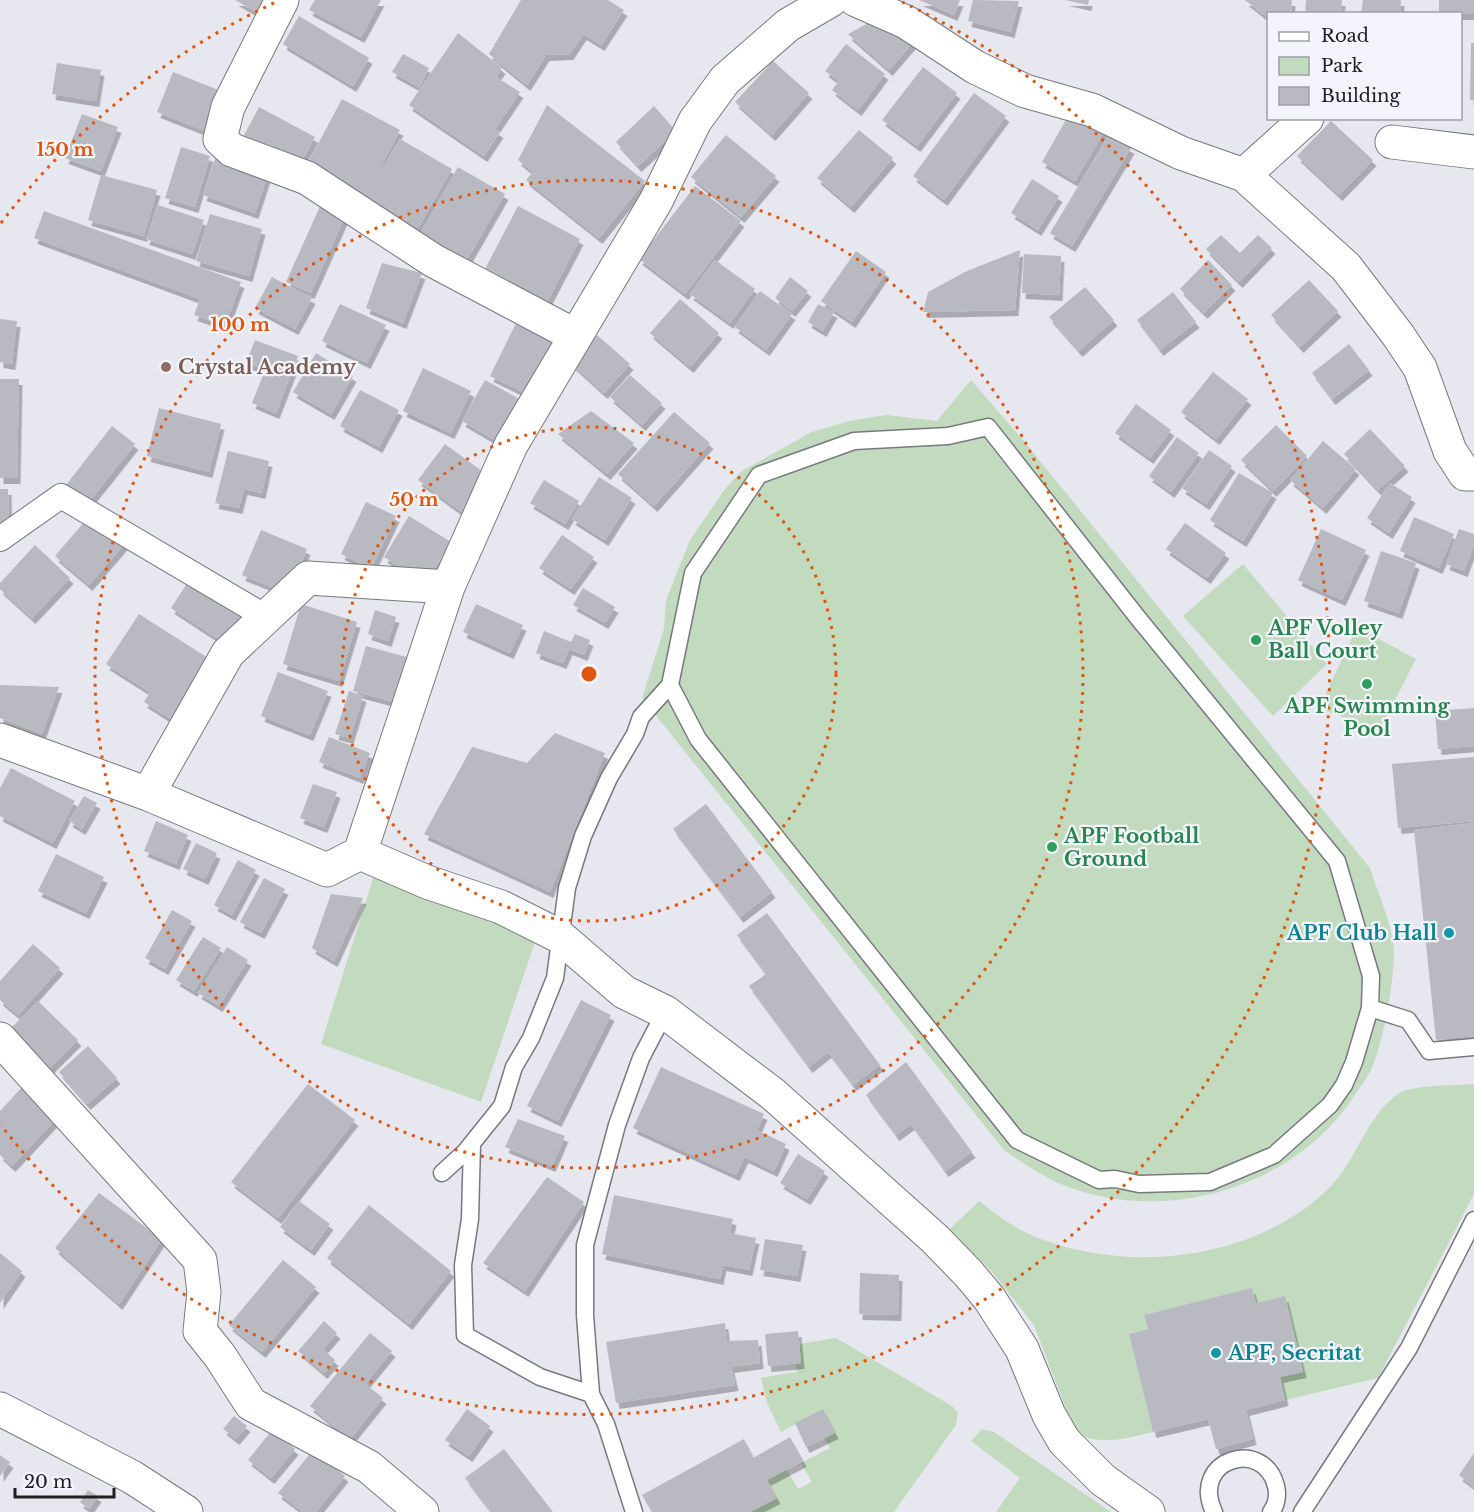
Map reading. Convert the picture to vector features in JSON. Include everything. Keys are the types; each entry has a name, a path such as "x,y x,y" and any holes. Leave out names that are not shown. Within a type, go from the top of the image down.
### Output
{"street":[{"path":"282,0 228,107 220,140 232,150 307,178 434,261 574,335"},
{"path":"0,740 148,794 327,870 360,853 448,587 511,445 574,335 656,201 695,121 725,80 788,24 831,0"},
{"path":"856,0 906,22 975,67 1025,91 1092,110 1180,153 1244,174 1346,267 1420,368 1450,451 1464,474 1474,474"},
{"path":"1244,174 1305,120"},
{"path":"1392,142 1474,152"},
{"path":"0,539 61,496 266,617"},
{"path":"148,794 228,653 308,578 448,587"},
{"path":"360,853 427,882 501,907 559,936 624,992 665,1012 774,1095 946,1249 989,1298 1012,1333 1028,1360 1049,1415 1064,1441 1103,1480 1148,1512"},
{"path":"0,1039 200,1260 204,1292 200,1331 220,1356 251,1404 369,1467 422,1512"},
{"path":"0,1409 132,1477 186,1512"}],"lane":[{"path":"442,1173 472,1144 502,1106 514,1067 531,1038 555,978 567,888 583,836 598,800 621,755 635,734 641,717 670,685 693,573 759,475 854,441 948,436 988,427 1138,618 1337,861 1371,976 1371,1008 1354,1062 1344,1085 1330,1105 1274,1155 1210,1182 1139,1184 1115,1179 1099,1180 1017,1140 698,739 670,685"},
{"path":"1371,1008 1408,1020 1430,1051 1474,1047"},
{"path":"634,1512 606,1424 591,1394 585,1315 585,1245 617,1125 641,1058 665,1012"},
{"path":"472,1144 470,1219 462,1265 465,1335 540,1377 591,1394"},
{"path":"1302,1512 1409,1348 1474,1221"},
{"path":"1214,1512 1209,1500 1209,1484 1216,1469 1231,1460 1247,1458 1263,1464 1274,1477 1277,1493 1274,1511"}],"green space":[{"path":"971,380 1023,440 1370,868 1388,920 1394,951 1392,978 1388,1010 1369,1074 1331,1125 1301,1152 1267,1173 1230,1188 1191,1198 1150,1201 1110,1198 1062,1184 1036,1171 1004,1150 642,698 664,629 666,600 690,540 725,489 742,471 812,432 849,421 886,415 937,421"},
{"name":"APF Volley Ball Court","path":"1243,564 1327,664 1273,716 1183,616"},
{"name":"APF Swimming Pool","path":"1357,627 1416,659 1379,731 1319,708"},
{"path":"375,872 539,930 481,1102 321,1044"},
{"path":"1474,1084 1474,1194 1378,1378 1285,1400 1280,1377 1303,1371 1285,1296 1256,1303 1252,1289 1144,1315 1148,1329 1129,1334 1153,1432 1112,1440 1082,1436 1074,1430 1034,1325 993,1273 950,1229 979,1201 1024,1232 1077,1250 1115,1256 1153,1257 1192,1253 1230,1245 1266,1231 1299,1213 1328,1189 1347,1165 1369,1126 1387,1103 1398,1094 1413,1088"},
{"path":"836,1338 952,1406 958,1413 956,1425 894,1512 746,1512 764,1478 785,1467 798,1489 812,1482 801,1463 830,1448 811,1416 781,1432 767,1403 761,1378 797,1372 793,1345"},
{"path":"982,1429 994,1432 1111,1512 996,1512 1020,1478 971,1441"}],"building":[{"path":"235,0 264,0 256,12"},
{"path":"315,0 381,0 361,37 309,10"},
{"path":"521,0 608,0 624,10 601,45 583,34 570,54 546,55 527,85 489,54"},
{"path":"919,0 960,0 954,15"},
{"path":"973,0 1019,1 1011,32 968,21"},
{"path":"1065,0 1089,0 1088,5"},
{"path":"1245,0 1292,0 1291,12 1267,12 1267,17"},
{"path":"1306,0 1342,0 1341,12 1305,12"},
{"path":"1363,0 1401,0 1400,12 1361,12"},
{"path":"1439,0 1474,0 1474,14 1439,12"},
{"path":"299,16 369,58 353,86 283,44"},
{"path":"879,17 916,39 889,70 848,34"},
{"path":"458,33 502,68 496,77 520,92 495,129 500,132 484,156 409,105"},
{"path":"1471,43 1474,43 1474,100 1470,100"},
{"path":"846,44 885,74 858,110 832,90 839,81 825,71"},
{"path":"403,54 429,68 419,87 392,72"},
{"path":"773,61 809,93 772,135 735,102"},
{"path":"57,63 101,70 96,101 52,94"},
{"path":"923,67 957,93 917,146 882,120"},
{"path":"173,72 226,93 210,133 157,112"},
{"path":"974,93 1006,116 944,200 913,176"},
{"path":"342,99 400,130 363,201 304,170"},
{"path":"547,105 645,181 599,238 526,180 533,172 518,160"},
{"path":"654,106 676,131 638,166 616,142"},
{"path":"259,107 315,137 298,168 242,139"},
{"path":"1071,111 1105,130 1075,181 1042,162"},
{"path":"82,114 118,127 101,171 65,158"},
{"path":"1331,121 1373,160 1339,195 1297,156"},
{"path":"859,130 893,158 851,207 817,178"},
{"path":"726,135 776,176 741,217 691,177"},
{"path":"1109,135 1131,148 1072,246 1050,233"},
{"path":"400,139 452,169 418,228 365,197"},
{"path":"181,147 210,156 195,207 165,198"},
{"path":"216,156 268,173 255,213 203,195"},
{"path":"458,167 505,194 467,260 420,234"},
{"path":"101,175 157,190 144,236 88,220"},
{"path":"1032,179 1059,196 1038,230 1011,213"},
{"path":"695,186 741,221 685,294 639,259"},
{"path":"321,204 346,214 311,293 286,282"},
{"path":"158,205 204,220 192,254 146,239"},
{"path":"518,206 580,239 546,304 484,271"},
{"path":"44,211 241,282 225,326 194,315 200,299 34,238"},
{"path":"210,214 262,229 249,276 196,261"},
{"path":"1221,235 1240,253 1258,235 1272,248 1239,282 1206,249"},
{"path":"1020,250 1015,310 923,312 928,292 967,271"},
{"path":"856,251 886,272 852,322 821,301"},
{"path":"1024,254 1061,256 1059,295 1022,293"},
{"path":"715,260 755,289 730,323 690,294"},
{"path":"1208,260 1232,285 1204,313 1180,289"},
{"path":"382,263 422,273 403,323 366,308"},
{"path":"272,277 312,298 295,329 255,308"},
{"path":"790,277 808,291 792,311 775,298"},
{"path":"1309,280 1338,311 1300,347 1271,315"},
{"path":"1085,287 1114,320 1079,351 1049,317"},
{"path":"760,291 792,314 766,350 735,327"},
{"path":"1173,292 1196,322 1160,350 1137,320"},
{"path":"680,299 719,333 690,367 650,333"},
{"path":"340,304 386,325 367,363 322,341"},
{"path":"818,304 834,312 823,331 808,322"},
{"path":"0,319 17,321 12,364 0,362"},
{"path":"517,321 558,341 531,396 490,376"},
{"path":"597,335 630,364 604,393 572,364"},
{"path":"255,340 298,356 276,413 252,403 265,370 246,363"},
{"path":"1349,344 1369,370 1332,399 1312,373"},
{"path":"316,353 353,376 331,414 293,392"},
{"path":"423,368 471,391 451,433 403,411"},
{"path":"1213,372 1248,399 1216,439 1181,412"},
{"path":"630,375 662,403 642,425 610,397"},
{"path":"0,379 19,379 17,478 0,478"},
{"path":"485,380 523,401 500,443 462,421"},
{"path":"360,390 399,410 379,447 340,426"},
{"path":"1136,404 1171,430 1150,458 1115,433"},
{"path":"159,408 221,424 209,472 147,456"},
{"path":"591,411 634,443 607,474 558,434"},
{"path":"674,412 710,443 654,506 618,474"},
{"path":"1276,425 1307,456 1273,491 1241,460"},
{"path":"112,426 135,444 88,503 66,485"},
{"path":"1370,429 1405,466 1378,490 1344,454"},
{"path":"1177,437 1199,453 1171,492 1149,476"},
{"path":"1323,441 1356,469 1323,508 1290,480"},
{"path":"445,444 490,477 463,513 418,480"},
{"path":"1209,450 1232,466 1206,504 1182,488"},
{"path":"228,451 269,461 262,493 244,489 239,508 215,503"},
{"path":"1239,473 1273,493 1243,541 1210,520"},
{"path":"599,477 632,498 605,540 572,519"},
{"path":"544,480 579,501 565,524 530,503"},
{"path":"1390,483 1412,497 1389,533 1367,518"},
{"path":"0,489 8,489 9,540 0,540"},
{"path":"366,502 396,516 371,569 341,554"},
{"path":"97,507 131,536 89,585 55,556"},
{"path":"409,516 451,542 426,583 384,557"},
{"path":"1414,517 1454,534 1439,568 1400,551"},
{"path":"1185,523 1226,553 1207,578 1166,549"},
{"path":"1321,529 1366,550 1342,600 1298,580"},
{"path":"1459,529 1474,534 1474,545 1464,571 1446,564"},
{"path":"261,530 307,549 289,594 242,575"},
{"path":"562,535 594,557 571,589 539,568"},
{"path":"35,545 70,578 32,618 0,589 0,583"},
{"path":"1381,551 1416,563 1399,613 1364,601"},
{"path":"199,565 252,599 223,642 171,608"},
{"path":"583,588 615,607 605,623 573,605"},
{"path":"301,604 357,622 339,681 283,664"},
{"path":"476,604 523,625 510,653 463,632"},
{"path":"375,610 396,617 388,641 368,634"},
{"path":"139,614 219,665 180,725 144,702 150,692 106,664"},
{"path":"544,631 571,642 575,634 590,640 584,655 569,649 563,663 536,653"},
{"path":"366,646 410,658 398,703 353,691"},
{"path":"278,672 328,691 310,735 261,716"},
{"path":"0,685 59,687 42,734 0,718"},
{"path":"349,691 363,696 350,738 335,734"},
{"path":"1474,708 1474,746 1438,749 1435,711"},
{"path":"555,733 605,753 550,892 424,834 472,747 527,763"},
{"path":"329,737 370,753 360,778 319,762"},
{"path":"1474,757 1474,821 1398,828 1392,764"},
{"path":"11,768 75,801 53,843 0,816 0,788"},
{"path":"313,784 337,792 324,827 300,818"},
{"path":"84,796 97,803 82,829 69,821"},
{"path":"706,804 772,892 740,917 673,829"},
{"path":"156,821 188,835 176,864 144,851"},
{"name":"APF Club Hall","path":"1474,823 1474,1036 1436,1040 1414,830"},
{"path":"196,843 217,853 205,879 183,869"},
{"path":"56,854 104,877 86,913 38,891"},
{"path":"238,860 256,870 232,915 214,905"},
{"path":"264,878 285,889 261,933 240,922"},
{"path":"331,894 363,898 334,961 312,948"},
{"path":"172,910 192,921 165,969 145,958"},
{"path":"767,913 880,1065 853,1085 828,1052 809,1067 749,986 766,974 737,935"},
{"path":"203,937 221,948 194,991 176,980"},
{"path":"33,944 60,968 18,1015 0,1000 0,981"},
{"path":"227,947 248,960 219,1006 198,993"},
{"path":"581,1000 611,1015 558,1121 527,1106"},
{"path":"38,1001 78,1040 44,1074 4,1035"},
{"path":"88,1046 117,1078 87,1104 59,1072"},
{"path":"906,1062 972,1152 945,1171 911,1124 896,1135 866,1095"},
{"path":"661,1067 764,1114 757,1130 786,1144 774,1171 745,1157 736,1175 633,1128"},
{"path":"308,1084 355,1120 278,1218 231,1182"},
{"path":"22,1087 56,1119 12,1166 0,1155 0,1111"},
{"path":"518,1119 565,1136 552,1166 505,1147"},
{"path":"798,1154 825,1171 807,1199 780,1183"},
{"path":"547,1177 584,1202 525,1291 483,1263"},
{"path":"99,1193 162,1239 119,1304 55,1248"},
{"path":"614,1195 733,1219 730,1233 756,1238 749,1270 723,1265 720,1279 602,1254"},
{"path":"299,1201 330,1224 311,1250 280,1227"},
{"path":"369,1205 451,1271 409,1324 327,1258"},
{"path":"765,1239 803,1245 797,1276 760,1270"},
{"path":"0,1253 22,1271 0,1303"},
{"path":"283,1260 316,1287 262,1352 229,1325"},
{"path":"860,1273 899,1275 898,1315 859,1314"},
{"name":"APF, Secritat","path":"1252,1288 1256,1303 1285,1296 1303,1372 1280,1377 1285,1400 1246,1410 1253,1439 1216,1449 1208,1419 1153,1432 1129,1334 1148,1329 1144,1315"},
{"path":"324,1321 337,1333 323,1349 335,1360 324,1373 298,1351"},
{"path":"725,1323 727,1341 758,1340 760,1363 731,1367 735,1385 616,1403 606,1342"},
{"path":"798,1331 801,1363 768,1366 765,1334"},
{"path":"370,1333 392,1351 365,1384 383,1398 350,1439 310,1406"},
{"path":"467,1409 490,1426 469,1456 445,1440"},
{"path":"823,1409 835,1433 806,1447 795,1423"},
{"path":"234,1416 247,1426 236,1439 223,1429"},
{"path":"272,1430 295,1449 271,1478 248,1460"},
{"path":"790,1437 803,1461 767,1480 777,1498 750,1512 652,1512 642,1495 744,1439 753,1458"},
{"path":"504,1449 553,1512 491,1512 465,1478"},
{"path":"313,1450 345,1476 316,1512 303,1512 278,1493"},
{"path":"1474,1453 1474,1487 1459,1475"},
{"path":"0,1455 10,1462 0,1476"},
{"path":"88,1490 98,1496 89,1509 80,1502"}],"place":[{"name":"Crystal Academy","path":"166,367"},
{"name":"APF Volley Ball Court","path":"1256,640"},
{"name":"APF Swimming Pool","path":"1367,684"},
{"name":"APF Football Ground","path":"1052,847"},
{"name":"APF Club Hall","path":"1449,933"},
{"name":"APF, Secritat","path":"1216,1353"}]}
